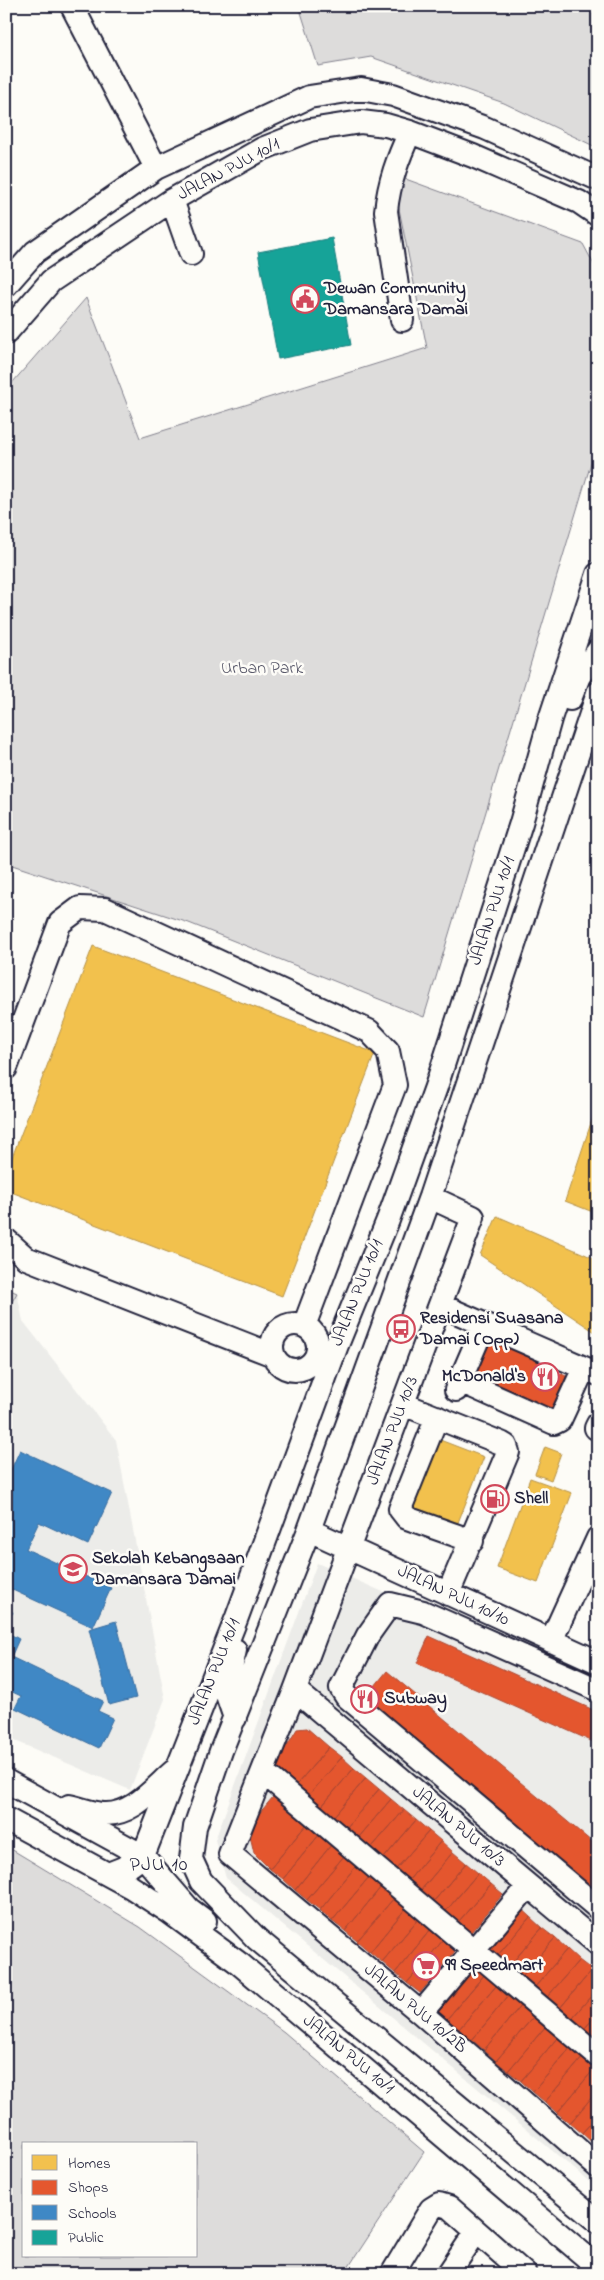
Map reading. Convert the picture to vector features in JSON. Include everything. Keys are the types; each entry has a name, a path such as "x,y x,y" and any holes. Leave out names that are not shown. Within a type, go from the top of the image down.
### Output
{"street":[{"path":"72,6 156,168"},
{"name":"JALAN PJU 10/1","path":"6,285 35,252 156,168 308,97 362,89 425,105 485,128 596,178"},
{"name":"JALAN PJU 10/1","path":"6,333 51,281 172,200 262,149 310,130 362,122 386,125 410,132 473,156 579,202 598,215"},
{"path":"402,320 386,211 388,194 396,163 410,132"},
{"path":"473,156 596,178"},
{"path":"172,200 191,254"},
{"name":"JALAN PJU 10/1","path":"143,1856 237,1617 337,1345 388,1220 436,1087 522,823 550,719 598,574"},
{"path":"522,823 579,676 598,651"},
{"name":"JALAN PJU 10/1","path":"598,693 430,1196 309,1530 221,1751 195,1827 191,1859 201,1880 257,1939 598,2222"},
{"path":"6,1068 60,923 80,908 105,909 369,1031 388,1051 395,1085 310,1331 318,1350 316,1358 311,1364 297,1370"},
{"name":"JALAN PJU 10/3","path":"230,1854 295,1690 473,1217 430,1196"},
{"path":"6,1240 26,1258 274,1355 283,1367 297,1370 324,1382"},
{"path":"440,1305 591,1371 560,1420 554,1422 458,1386 484,1325"},
{"path":"274,1355 273,1340 276,1334 289,1325 310,1331 337,1345"},
{"path":"403,1404 501,1443 506,1446 508,1452 472,1542 448,1594"},
{"path":"437,1417 400,1509 407,1518 472,1542"},
{"name":"JALAN PJU 10/10","path":"309,1530 598,1662"},
{"path":"551,1641 598,1538"},
{"path":"598,1690 423,1612 390,1604 368,1635 341,1688 346,1696 598,1908"},
{"path":"235,1718 226,1692 234,1656 237,1617"},
{"name":"JALAN PJU 10/3","path":"295,1690 598,1944"},
{"path":"38,1798 102,1814 117,1812 133,1806 177,1769"},
{"path":"263,1772 598,2056"},
{"path":"6,1781 143,1856 188,1909 218,1930 240,1964"},
{"name":"JALAN PJU 10/1","path":"6,1819 108,1874 168,1911 240,1964 598,2267"},
{"name":"JALAN PJU 10/2B","path":"230,1854 421,2013 598,2167"},
{"path":"108,1874 131,1865 143,1856"},
{"path":"421,2013 528,1886"},
{"path":"392,2274 431,2209 439,2204 449,2208 525,2274"},
{"path":"448,2274 476,2232"}],"shaded area":[{"name":"Sekolah Kebangsaan Damansara Damai","path":"6,1288 17,1293 23,1321 116,1440 165,1699 130,1790 6,1737"},
{"path":"317,1563 598,1686 598,2189 226,1878 215,1840"}],"green space":[{"path":"299,6 598,6 598,148 504,103 371,57 318,66"},
{"name":"Urban Park","path":"392,174 583,244 598,272 598,440 424,1017 189,923 6,863 6,390 86,298 140,438 427,348"},
{"path":"6,1288 17,1293 6,1312"},
{"path":"6,1846 140,1927 284,2032 424,2152 344,2274 6,2274"}],"building: Homes":[{"path":"93,946 375,1053 282,1296 6,1190 6,1173"},
{"path":"598,1102 598,1214 565,1201"},
{"path":"497,1216 598,1260 598,1334 480,1255"},
{"path":"440,1440 484,1457 457,1525 413,1508"},
{"path":"545,1447 561,1453 551,1480 535,1474"},
{"path":"530,1478 572,1493 538,1583 497,1568"}],"building: Shops":[{"path":"497,1336 553,1360 549,1369 571,1378 550,1417 475,1383 478,1376 471,1372 485,1340"},
{"path":"429,1636 598,1712 598,1744 417,1663"},
{"path":"387,1671 598,1847 598,1891 366,1697"},
{"path":"307,1728 329,1747 292,1790 271,1772 297,1729"},
{"path":"329,1747 342,1757 304,1801 292,1790"},
{"path":"342,1757 354,1768 317,1812 304,1801"},
{"path":"354,1768 366,1778 329,1822 317,1812"},
{"path":"366,1778 379,1789 342,1833 329,1822"},
{"path":"379,1789 391,1799 354,1843 342,1833"},
{"path":"273,1797 306,1825 270,1869 254,1853 248,1827"},
{"path":"391,1799 404,1810 366,1854 354,1843"},
{"path":"404,1810 416,1820 379,1864 366,1854"},
{"path":"416,1820 429,1831 391,1875 379,1864"},
{"path":"306,1825 319,1835 283,1879 270,1869"},
{"path":"429,1831 441,1841 404,1886 391,1875"},
{"path":"319,1835 331,1845 295,1890 283,1879"},
{"path":"441,1841 453,1852 416,1896 404,1886"},
{"path":"331,1845 344,1856 307,1900 295,1890"},
{"path":"453,1852 466,1863 429,1907 416,1896"},
{"path":"344,1856 356,1866 320,1910 307,1900"},
{"path":"466,1863 478,1873 441,1917 429,1907"},
{"path":"356,1866 369,1877 332,1921 320,1910"},
{"path":"478,1873 491,1884 453,1928 441,1917"},
{"path":"369,1877 381,1887 345,1931 332,1921"},
{"path":"491,1884 503,1894 466,1938 453,1928"},
{"path":"381,1887 394,1898 357,1941 345,1931"},
{"path":"394,1898 406,1908 370,1952 357,1941"},
{"path":"518,1906 530,1917 493,1961 480,1950"},
{"path":"406,1908 419,1918 382,1962 370,1952"},
{"path":"530,1917 542,1928 505,1971 493,1961"},
{"path":"419,1918 431,1929 395,1973 382,1962"},
{"path":"542,1928 555,1938 517,1982 505,1971"},
{"path":"431,1929 444,1939 407,1983 395,1973"},
{"path":"555,1938 567,1949 530,1993 517,1982"},
{"path":"444,1939 456,1950 420,1993 407,1983"},
{"path":"567,1949 579,1960 542,2003 530,1993"},
{"path":"579,1960 592,1970 555,2014 542,2003"},
{"path":"473,1964 485,1974 447,2019 435,2009"},
{"path":"592,1970 598,1975 598,1988 567,2024 555,2014"},
{"path":"485,1974 497,1985 459,2029 447,2019"},
{"path":"497,1985 509,1995 472,2040 459,2029"},
{"path":"598,1988 598,2013 579,2035 567,2024"},
{"path":"509,1995 521,2005 484,2050 472,2040"},
{"path":"521,2005 534,2016 496,2061 484,2050"},
{"path":"598,2013 598,2039 592,2046 579,2035"},
{"path":"534,2016 546,2026 508,2071 496,2061"},
{"path":"546,2026 558,2037 521,2081 508,2071"},
{"path":"558,2037 571,2047 533,2092 521,2081"},
{"path":"571,2047 583,2057 545,2102 533,2092"},
{"path":"583,2057 595,2068 557,2113 545,2102"},
{"path":"595,2068 598,2070 598,2090 570,2123 557,2113"},
{"path":"598,2090 598,2115 582,2133 570,2123"},
{"path":"598,2115 598,2140 594,2144 582,2133"}],"building: Schools":[{"path":"20,1450 112,1493 88,1545 39,1522 26,1549 111,1588 93,1627 6,1587 6,1480"},
{"path":"6,1603 13,1613 6,1618"},
{"path":"116,1621 136,1698 109,1705 89,1629"},
{"path":"6,1632 19,1639 11,1657 103,1701 98,1711 113,1718 99,1748 15,1708 21,1696 6,1689"}],"building: Public":[{"name":"Dewan Community Damansara Damai","path":"332,238 351,345 278,359 258,252"}],"place":[{"name":"Dewan Community Damansara Damai","path":"305,299"},
{"name":"Residensi Suasana Damai (Opp)","path":"401,1329"},
{"name":"McDonald's","path":"545,1377"},
{"name":"Shell","path":"495,1499"},
{"name":"Sekolah Kebangsaan Damansara Damai","path":"73,1569"},
{"name":"Subway","path":"365,1699"},
{"name":"99 Speedmart","path":"426,1966"}],"district":[{"name":"PJU 10","path":"159,1865"}]}
